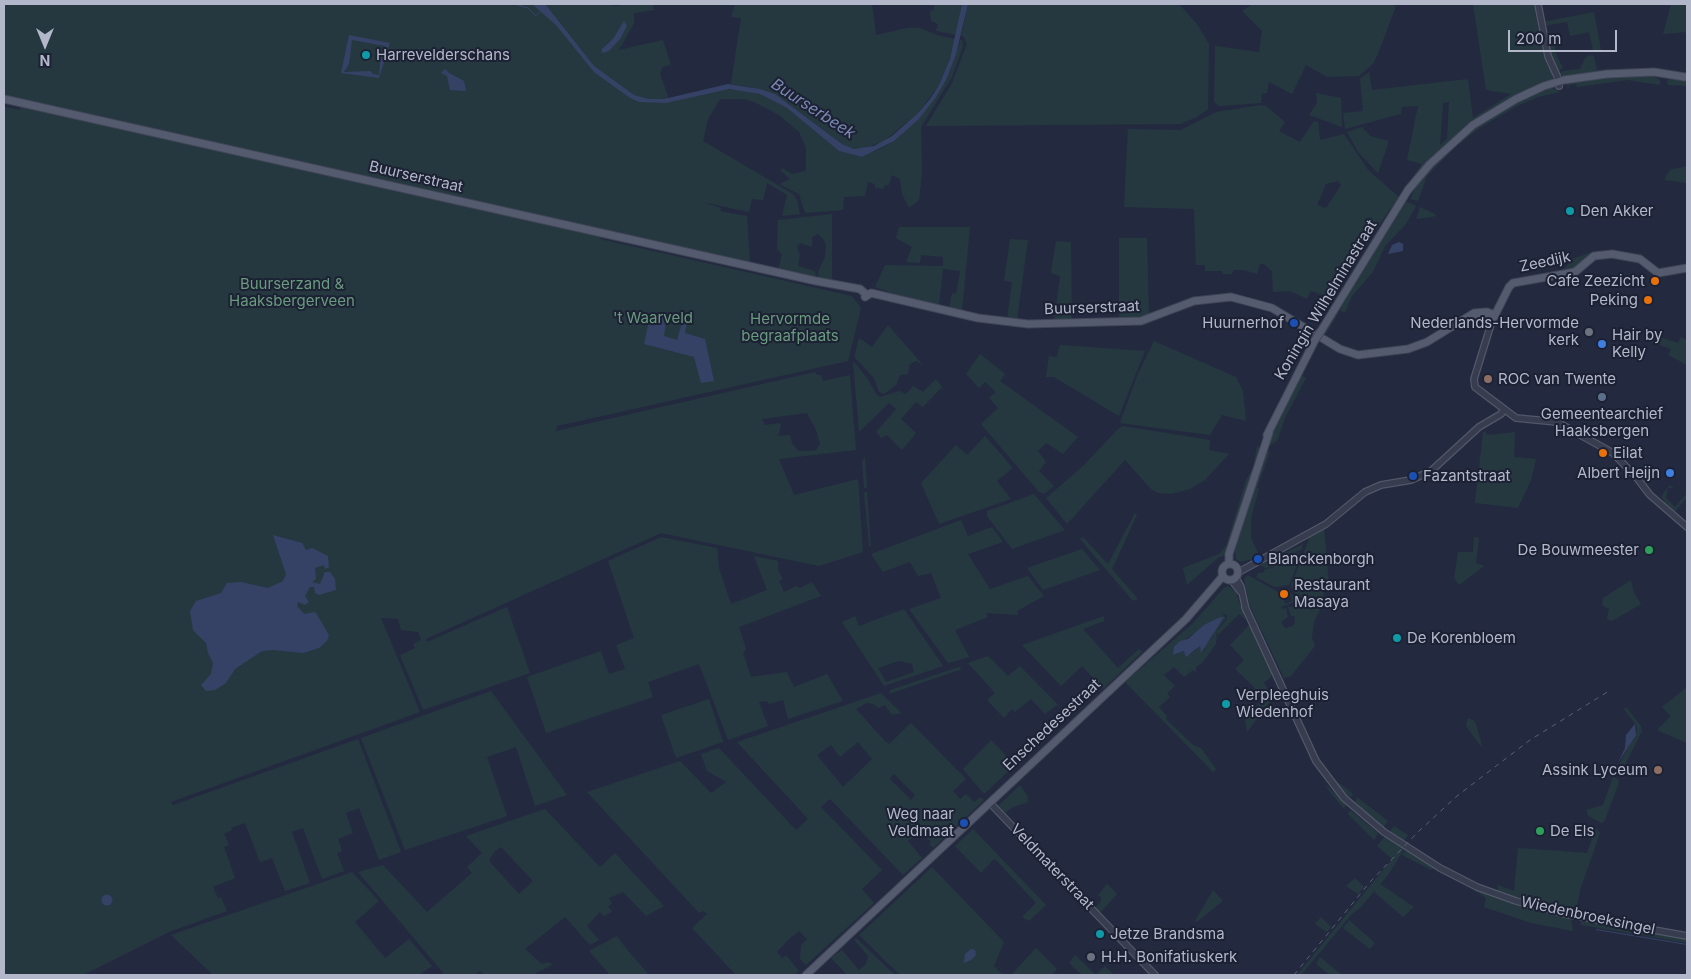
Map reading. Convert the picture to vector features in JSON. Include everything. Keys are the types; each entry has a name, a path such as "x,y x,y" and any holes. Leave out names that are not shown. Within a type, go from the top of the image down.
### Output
{"main road":[{"name":"Koningin Wilhelminastraat","path":"1232,573 1232,548 1269,433 1321,331 1397,210 1430,164 1473,125 1516,99 1558,83 1585,77 1642,73 1686,77"},
{"name":"Buurserstraat","path":"4,99 822,283 858,292 866,296 871,293 978,318 1028,324 1141,321 1194,301 1231,297 1272,308 1340,350 1358,355 1396,352 1419,346 1472,314 1482,312 1494,318"},
{"name":"Zeedijk","path":"1494,318 1508,287 1515,282 1575,272 1594,256 1620,255 1644,261 1654,272 1661,274 1687,268"},
{"name":"Enschedesestraat","path":"806,975 1192,614 1213,589 1232,573"}],"street":[{"path":"1538,4 1545,43 1558,83"},
{"path":"1494,318 1474,384 1504,410 1518,419 1557,422 1619,458 1650,495 1687,527"},
{"name":"Enschedesestraat","path":"1232,573 1292,544 1326,524 1366,492 1381,485 1411,480 1431,471 1479,427 1501,414 1504,410"},
{"name":"Wiedenbroeksingel","path":"1232,573 1241,592 1245,607 1321,770 1344,798 1388,835 1440,868 1522,904 1564,914 1687,936"},
{"name":"Veldmaterstraat","path":"990,802 1156,975"}],"green space":[{"name":"Buurserzand & Haaksbergerveen","path":"4,4 598,4 619,6 619,4 653,4 654,10 634,13 634,23 619,50 663,40 671,65 662,67 660,74 670,102 720,89 744,90 760,94 787,108 839,151 862,157 888,145 918,120 947,78 960,40 962,40 963,46 952,77 921,127 922,172 919,200 909,208 902,194 900,179 892,175 889,185 885,185 883,189 875,188 875,184 868,182 865,196 844,197 843,210 805,213 799,194 779,184 790,179 781,171 782,168 792,174 806,171 806,148 799,132 779,115 754,102 744,99 720,99 708,119 703,141 793,194 797,200 800,214 782,216 787,195 767,183 763,200 752,199 749,212 702,202 721,208 720,211 747,216 750,264 601,231 600,239 852,296 861,308 848,361 557,426 556,431 815,372 817,375 821,375 823,381 850,375 856,450 779,459 794,495 858,479 863,552 819,566 661,533 426,639 427,642 507,607 530,673 423,710 400,655 415,648 413,644 421,640 418,632 401,630 398,619 381,618 420,712 171,802 173,805 358,739 401,852 379,860 359,808 346,813 353,833 338,839 342,851 337,853 344,871 322,879 303,828 292,832 310,883 285,891 272,858 260,862 245,823 231,828 232,830 224,834 229,845 224,847 235,878 213,887 218,898 221,897 227,911 169,932 83,975 4,975 4,107 20,110 22,102 4,97","holes":["807,413 816,430 820,444 816,450 798,451 792,443 790,435 778,436 780,423 765,425 762,419"]},
{"path":"735,4 872,4 876,35 907,28 920,28 937,35 955,39 950,59 939,85 918,113 884,141 866,148 854,149 842,144 783,100 750,87 731,84 741,18 731,17"},
{"path":"923,4 962,4 956,35 936,31 938,24 931,21 930,11 934,10 934,5"},
{"path":"968,4 1179,4 1197,24 1209,44 1208,109 1197,117 1180,124 926,126 952,83 967,44 964,37 961,36"},
{"path":"1252,4 1388,4 1396,6 1373,64 1359,76 1327,77 1306,65 1292,94 1269,82 1267,93 1262,93 1261,103 1219,106 1214,102 1215,46 1259,52 1262,31 1242,11"},
{"path":"1473,4 1534,4 1540,41 1548,66 1553,74 1552,80 1472,123 1405,193 1401,194 1422,164 1407,160 1418,106 1402,107 1401,114 1345,129 1343,113 1363,111 1360,79 1369,72 1372,90 1468,79 1473,118 1511,94 1486,90","holes":["1449,102 1447,139 1440,145 1443,103"]},
{"path":"1671,4 1687,4 1687,32 1663,34"},
{"path":"1594,12 1601,50 1593,50 1589,32 1570,36 1567,22 1544,26 1543,22"},
{"path":"1558,38 1555,52 1563,68 1559,71 1550,56 1546,40"},
{"path":"1590,55 1594,56 1597,70 1639,68 1639,71 1563,76 1559,74 1563,71 1580,69 1585,58"},
{"path":"1635,75 1655,77 1660,80 1660,85 1628,80 1577,87 1576,84 1569,85 1568,89 1567,84 1595,78"},
{"path":"1671,78 1687,80 1687,86 1668,85 1667,81"},
{"path":"1553,88 1560,92 1538,97 1515,107 1478,129 1454,148 1427,176 1418,201 1410,199 1418,182 1454,143 1496,112 1539,92"},
{"path":"1316,93 1341,98 1342,127 1309,115 1317,103"},
{"path":"1261,105 1266,106 1285,122 1279,131 1300,142 1314,121 1318,122 1320,140 1344,134 1368,170 1399,197 1350,265 1344,282 1334,299 1311,291 1307,299 1290,291 1273,292 1272,271 1264,264 1260,264 1257,274 1244,270 1234,270 1232,274 1223,274 1222,271 1205,271 1205,265 1196,265 1194,209 1124,207 1128,129 1181,130 1216,112","holes":["1338,181 1341,185 1326,208 1317,205 1326,184"]},
{"path":"1362,127 1370,136 1389,141 1378,173 1359,153 1347,132"},
{"path":"1687,166 1687,183 1664,180 1670,170"},
{"path":"1408,202 1416,206 1406,224 1385,246 1373,272 1352,296 1345,313 1340,310 1326,334 1324,333 1405,203"},
{"path":"1420,207 1433,213 1437,216 1416,219"},
{"path":"832,214 832,282 819,280 818,272 825,257 826,245 818,234 812,237 812,247 800,243 797,247 800,255 798,266 815,271 816,279 778,270 782,254 777,249 778,220"},
{"path":"899,227 970,227 962,310 949,307 952,293 956,294 960,271 943,269 939,305 901,296 875,287 885,265 943,266 943,257 921,255 920,263 906,262 912,247 896,238"},
{"path":"1119,238 1147,238 1149,316 1119,319"},
{"path":"1010,239 1028,240 1017,319 1007,319 1012,282 1004,281"},
{"path":"1056,241 1071,242 1072,320 1054,321 1060,276 1051,273"},
{"path":"1594,253 1577,269 1562,272 1572,259"},
{"path":"888,325 923,365 916,361 910,364 908,374 900,375 896,385 884,394 879,392 874,378 854,357 859,338 872,347"},
{"path":"1651,334 1678,343 1681,337 1687,340 1687,365 1668,355 1671,349 1649,341"},
{"path":"1154,341 1236,377 1243,391 1246,421 1222,415 1210,435 1120,423 1137,376"},
{"path":"1060,345 1145,351 1119,416 1054,377 1046,377 1049,356 1057,357"},
{"path":"980,354 1005,374 1000,381 1078,437 1063,454 1046,443 1038,451 1046,462 1039,471 1054,486 1044,494 1039,492 981,424 998,408 989,398 996,392 985,382 979,388 966,374"},
{"path":"853,361 880,397 899,391 906,394 913,386 923,392 936,379 942,387 923,407 916,402 901,419 916,433 902,450 887,435 881,438 876,432 896,409 889,403 859,432"},
{"path":"1299,374 1306,378 1285,418 1277,441 1269,446 1268,443"},
{"path":"1123,426 1210,440 1209,450 1229,454 1205,480 1190,489 1171,494 1158,493 1151,489 1125,460 1067,524 1046,498 1082,467"},
{"path":"1486,431 1486,434 1490,435 1515,432 1514,457 1536,459 1531,480 1518,508 1475,503 1483,432"},
{"path":"985,436 1013,468 997,481 1011,499 939,524 921,483 956,445 967,455"},
{"path":"1257,446 1260,448 1227,555 1219,557 1187,585 1183,568 1219,554 1226,546 1246,480 1253,468"},
{"path":"1266,450 1270,452 1257,488 1259,489 1251,518 1251,538 1260,557 1241,562 1236,559 1235,550"},
{"path":"865,457 867,488 864,488 862,461"},
{"path":"1672,482 1670,485 1674,488 1668,488 1666,498 1675,507 1687,493 1687,497 1674,513 1661,497"},
{"path":"864,492 867,492 871,546 869,546"},
{"path":"1034,494 1065,530 1012,549 987,516 987,511"},
{"path":"1135,513 1137,515 1112,569 1138,599 1133,601 1080,539 1083,537 1108,564"},
{"path":"961,520 968,536 992,527 1003,542 968,554 990,589 1028,576 1044,596 1017,611 1018,615 986,613 988,617 955,630 969,657 948,663 909,609 941,598 931,573 918,576 910,562 883,572 871,554"},
{"path":"1324,528 1329,584 1324,589 1323,603 1314,622 1312,638 1315,646 1291,676 1284,678 1249,604 1244,579 1248,575 1278,592 1282,591 1285,604 1292,601 1289,589 1291,594 1293,594 1295,602 1281,607 1281,609 1286,608 1288,617 1281,622 1285,628 1293,626 1295,622 1294,616 1291,616 1288,607 1299,605 1298,600 1303,598 1296,595 1291,585 1310,537"},
{"path":"661,537 717,548 719,568 731,604 767,590 754,556 778,561 778,570 783,579 779,581 784,592 796,586 800,588 812,582 821,596 739,627 746,649 743,653 751,677 787,672 794,687 827,674 843,701 788,719 783,700 769,704 767,701 759,702 768,726 728,740 699,664 648,682 653,697 546,733 527,677 601,651 609,674 625,669 616,645 634,638 608,561"},
{"path":"1474,537 1479,538 1476,563 1484,566 1459,585 1454,578 1458,552 1473,552"},
{"path":"1303,544 1301,550 1278,558 1272,567 1265,568 1260,565"},
{"path":"1082,549 1100,570 1043,590 1027,568"},
{"path":"1294,552 1302,554 1289,585 1274,587 1256,577 1258,573 1263,573 1265,569 1272,568 1279,559"},
{"path":"1631,580 1634,593 1641,604 1612,621 1607,619 1609,609 1602,605 1603,598"},
{"path":"1228,586 1236,592 1246,620 1239,614 1218,635 1217,631 1227,619 1227,615 1222,614 1226,618 1217,630 1216,644 1202,663 1196,667 1196,672 1193,670 1184,677 1174,667 1164,675 1175,686 1167,693 1170,697 1159,707 1167,716 1166,719 1193,745 1201,748 1216,769 1213,772 1125,682 1192,624 1224,588","holes":["1218,618 1223,620 1213,631 1213,636 1203,647 1205,649 1202,652 1200,646 1191,654 1184,651 1175,655 1186,639"]},
{"path":"904,609 943,666 884,686 842,622 855,616 859,626","holes":["899,661 912,664 914,672 886,682 878,668"]},
{"path":"1104,616 1104,621 1083,629 1118,668 1139,649 1142,652 1103,689 1082,666 1061,686 1022,645"},
{"path":"1248,626 1251,626 1275,673 1264,683 1273,698 1247,732 1245,720 1258,706 1260,700 1253,686 1235,669 1244,660 1230,645"},
{"path":"988,656 1008,676 1020,666 1071,718 1057,705 1045,714 1031,699 1015,712 1012,709 1004,718 987,700 995,693 968,663"},
{"path":"959,667 962,669 889,694 890,690"},
{"path":"1686,688 1687,743 1657,730 1671,716 1662,707"},
{"path":"491,691 567,795 535,806 516,747 487,757 507,816 405,850 361,738"},
{"path":"881,693 901,713 892,715 885,705 878,708 874,704 866,703 856,709 885,741 889,744 911,723 966,779 953,791 960,799 966,794 974,802 980,797 984,800 933,848 929,844 931,842 920,831 908,841 922,858 903,875 830,799 821,807 882,870 862,889 874,903 806,965 800,959 801,945 807,939 799,931 787,941 777,952 782,958 786,955 799,971 794,975 736,975 692,928 707,914 703,911 699,913 587,792 680,761 711,793 726,782 707,771 701,754 719,748 796,830 808,819 737,742","holes":["858,742 872,759 843,787 817,755 831,745 840,757","894,774 915,795 911,800 890,779"]},
{"path":"709,699 723,742 676,758 661,715"},
{"path":"1626,707 1641,726 1642,731 1620,775 1614,774 1637,731 1636,725 1624,709"},
{"path":"1468,718 1475,721 1483,749 1466,726"},
{"path":"991,740 1015,765 984,794 963,769"},
{"path":"1330,776 1352,793 1353,796 1347,797"},
{"path":"1613,777 1618,779 1619,783 1604,822 1601,823 1588,816 1586,810 1603,805"},
{"path":"1325,784 1346,805 1344,809 1329,791"},
{"path":"1020,785 1027,795 1028,802 1013,807 1005,813 998,806"},
{"path":"1357,797 1388,821 1383,828 1354,804"},
{"path":"545,809 600,867 615,853 664,906 646,916 623,892 609,898 612,904 608,906 612,912 604,916 600,912 587,926 599,940 590,945 565,917 525,949 542,964 549,962 552,965 532,975 484,975 480,971 476,973 477,975 445,975 358,872 383,865 427,912 472,873 467,867 482,853 466,836","holes":["501,847 533,881 519,894 489,861 494,852"]},
{"path":"1350,810 1378,833 1374,840 1348,814"},
{"path":"1394,826 1408,835 1404,841 1389,832"},
{"path":"1596,828 1600,833 1581,887 1575,913 1519,900 1497,891 1498,885 1514,891 1518,848 1587,853"},
{"path":"973,829 1046,905 1029,921 1022,917 1036,903 996,860 994,859 981,873 955,846"},
{"path":"1385,836 1405,848 1388,875 1360,908 1352,914 1301,975 1297,975 1392,859 1377,846"},
{"path":"1406,849 1435,868 1431,870 1402,855"},
{"path":"932,867 1004,942 994,966 1003,975 900,975 859,935"},
{"path":"352,872 379,901 355,922 385,958 409,939 432,966 419,975 213,975 171,935"},
{"path":"1355,878 1364,887 1358,894 1346,886"},
{"path":"1459,880 1511,903 1571,919 1573,931 1531,923 1484,907 1486,898"},
{"path":"1107,884 1117,894 1100,913 1095,908 1101,901 1101,897 1098,895"},
{"path":"1380,884 1414,907 1403,917 1374,892"},
{"path":"1213,890 1223,901 1198,921 1195,921"},
{"path":"1321,917 1331,927 1327,932 1315,924"},
{"path":"1349,920 1375,943 1370,949 1343,928"},
{"path":"1581,921 1687,939 1687,943 1581,925"},
{"path":"617,936 649,975 610,975 589,951"},
{"path":"856,938 895,975 847,975 831,958 842,950 859,970 866,964 868,956 854,940"},
{"path":"1036,948 1057,969 1052,975 1011,975"},
{"path":"1075,955 1096,975 1082,975 1069,963"},
{"path":"1320,957 1342,975 1330,975 1316,964"},
{"path":"1105,966 1114,975 1096,975"}],"water":[{"path":"532,4 545,4 594,66 634,95 648,99 664,99 728,84 760,89 775,94 842,144 854,149 874,146 892,136 918,113 930,99 939,85 950,59 962,4 968,4 956,54 947,78 936,97 918,120 894,141 862,157 839,151 787,108 760,94 729,89 666,103 639,102 630,98 594,72 556,25"},
{"path":"624,21 627,26 620,39 609,51 602,53 602,49 613,39"},
{"path":"349,35 390,43 379,78 341,73","holes":["352,40 385,46 384,51 381,53 379,75 373,74 370,71 344,72 349,64"]},
{"path":"445,69 464,81 466,91 450,90 447,76 441,73"},
{"path":"1399,242 1403,244 1403,251 1388,254 1392,245"},
{"path":"651,312 667,316 664,336 677,340 684,316 688,317 685,333 705,339 714,381 701,383 694,357 644,344"},
{"path":"273,535 302,543 306,550 312,548 328,556 329,567 325,569 324,565 315,568 316,579 312,582 320,584 325,572 330,572 335,579 336,590 319,595 315,593 314,587 310,587 305,596 309,602 305,605 298,602 297,606 304,614 316,613 329,635 327,641 319,648 303,653 273,650 262,651 235,669 226,683 215,690 206,691 201,685 211,674 213,663 206,643 193,630 190,611 196,601 221,593 227,583 241,582 268,588 283,581 286,574"},
{"path":"1224,617 1201,653 1200,646 1186,657 1184,651 1173,655 1174,647 1180,641 1188,639 1204,625"},
{"path":"1635,724 1636,735 1618,763 1625,748 1626,735"},
{"path":"107,894 113,900 107,906 101,900"},
{"path":"1596,930 1687,944 1687,945"},
{"path":"971,949 975,950 976,955 964,963 965,954"}],"waterway":[{"path":"515,4 528,8 536,16 541,10"}],"railway":[{"path":"1294,975 1370,882 1418,832 1457,796 1530,740 1609,691"}],"place":[{"name":"Harrevelderschans","path":"366,55"},
{"name":"Den Akker","path":"1570,211"},
{"name":"Cafe Zeezicht","path":"1655,281"},
{"name":"Peking","path":"1648,300"},
{"name":"Huurnerhof","path":"1294,323"},
{"name":"Nederlands-Hervormde kerk","path":"1589,332"},
{"name":"Hair by Kelly","path":"1602,344"},
{"name":"ROC van Twente","path":"1488,379"},
{"name":"Gemeentearchief Haaksbergen","path":"1602,397"},
{"name":"Eilat","path":"1603,453"},
{"name":"Albert Heijn","path":"1670,473"},
{"name":"Fazantstraat","path":"1413,476"},
{"name":"De Bouwmeester","path":"1649,550"},
{"name":"Blanckenborgh","path":"1258,559"},
{"name":"Restaurant Masaya","path":"1284,594"},
{"name":"De Korenbloem","path":"1397,638"},
{"name":"Verpleeghuis Wiedenhof","path":"1226,704"},
{"name":"Assink Lyceum","path":"1658,770"},
{"name":"Weg naar Veldmaat","path":"964,823"},
{"name":"De Els","path":"1540,831"},
{"name":"Jetze Brandsma","path":"1100,934"},
{"name":"H.H. Bonifatiuskerk","path":"1091,957"}],"water label":[{"name":"Buurserbeek","path":"813,109"}],"park label":[{"name":"'t Waarveld","path":"653,318"},
{"name":"Hervormde begraafplaats","path":"790,328"}]}
